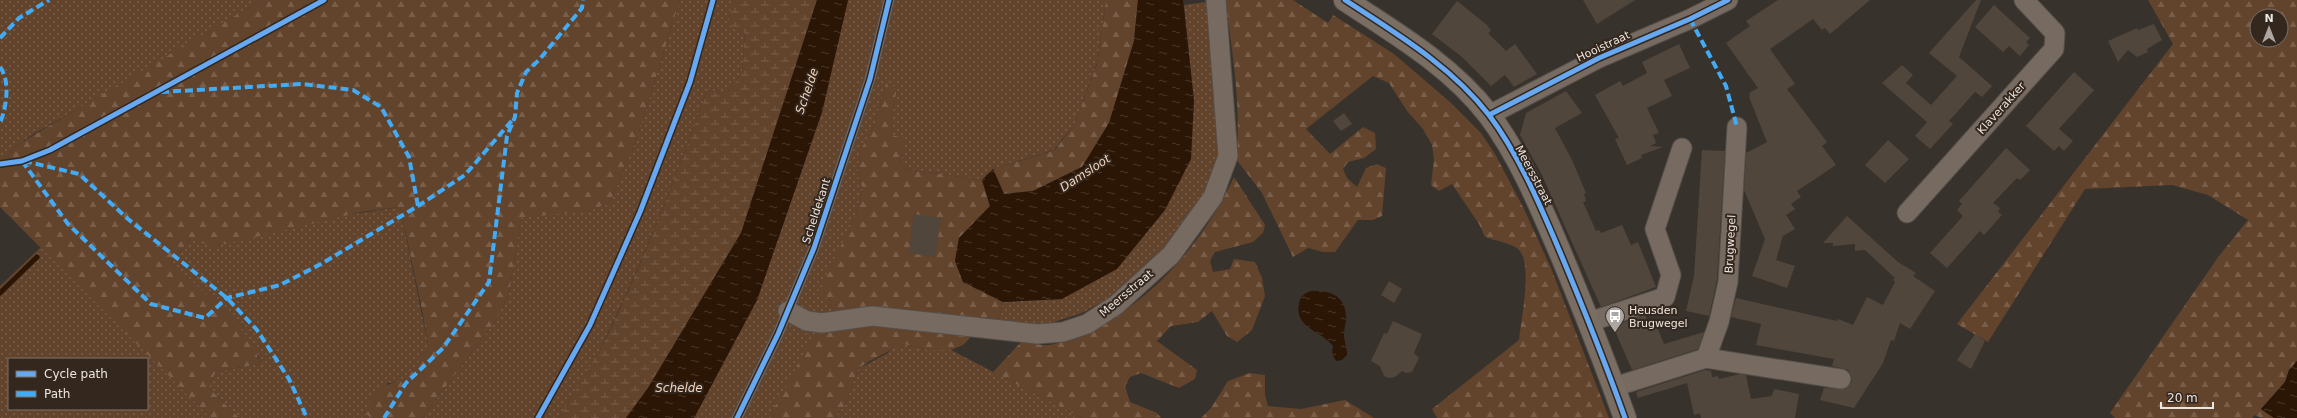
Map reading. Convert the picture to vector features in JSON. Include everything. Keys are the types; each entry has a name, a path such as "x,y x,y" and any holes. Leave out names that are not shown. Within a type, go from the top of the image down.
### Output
{"main road":[{"name":"Meersstraat","path":"1346,0 1415,46 1448,72 1489,115 1531,188 1589,322 1614,387 1624,418"}],"street":[{"name":"Meersstraat","path":"788,311 807,321 822,323 872,316 1037,334 1063,332 1087,324 1116,305 1171,256 1213,197 1228,156 1216,0"},
{"name":"Hooistraat","path":"1489,115 1599,58 1728,0"},
{"name":"Klaverakker","path":"1907,213 2054,49 2055,33 2024,0"},
{"name":"Brugwegel","path":"1706,358 1719,322 1728,282 1737,127"},
{"path":"1589,322 1665,297 1671,275 1655,229 1682,148"},
{"path":"1614,387 1706,358 1841,380"}],"lane":[{"name":"Scheldekant","path":"736,418 788,311 814,248 864,98 889,0"}],"green space":[{"path":"0,0 261,0 127,81 32,135 17,145 0,164"},
{"path":"261,0 680,0 637,138 610,203 591,210 521,218 509,294 494,323 422,418 371,418 364,412 379,390 388,384 403,381 429,349 400,207 361,212 212,247 191,238 171,262 223,309 235,322 247,336 255,350 260,364 217,371 210,382 210,389 239,418 211,418 0,207 0,164 17,145"},
{"path":"680,0 734,0 727,24 745,33 742,73 726,94 714,92 708,88 673,183 634,277 600,349 559,418 422,418 494,323 509,294 521,217 591,210 610,203 637,138"},
{"path":"734,0 817,0 741,233 648,388 626,418 559,418 605,340 634,278 673,183 708,88 714,92 726,94 742,73 745,33 726,24"},
{"path":"848,0 1106,0 1097,63 1075,123 1054,150 993,169 982,180 905,169 900,163 903,154 903,139 892,135 891,122 897,88 886,83 875,124 860,152 858,176 863,189 859,205 850,228 817,295 828,298 834,312 772,412 774,418 694,418 757,300 822,112"},
{"path":"1106,0 1138,0 1134,41 1109,123 1082,167 1033,191 1004,194 993,169 1055,150 1075,123 1097,64"},
{"path":"1206,0 1210,21 1220,133 1217,162 1207,191 1170,245 1111,297 1082,313 1054,322 1034,325 999,320 1003,302 1062,299 1194,101 1184,5 1206,2"},
{"path":"1225,0 1293,0 1328,23 1333,15 1394,54 1451,103 1481,133 1495,154 1524,209 1551,268 1609,418 1437,418 1432,409 1519,340 1526,280 1523,257 1516,248 1485,237 1479,224 1452,184 1439,191 1431,185 1434,159 1432,145 1423,129 1407,111 1389,83 1373,76 1306,129 1330,154 1363,127 1375,133 1376,149 1364,158 1348,162 1343,169 1347,178 1357,187 1366,168 1377,164 1386,168 1382,216 1373,220 1358,220 1335,252 1323,252 1308,248 1293,257 1262,193 1236,159 1238,141 1237,100"},
{"path":"2148,0 2297,0 2297,361 2289,370 2285,382 2261,409 2274,418 2261,418 2255,415 2252,418 2115,418 2110,413 2219,256 2248,220 2208,195 2172,185 2085,189 1988,342 1957,324 2173,44"},
{"path":"886,83 897,88 891,122 892,135 903,138 903,154 900,163 905,169 982,180 990,206 959,238 955,261 963,282 1003,302 999,320 899,311 834,312 828,298 816,295 850,228 859,205 863,189 858,176 860,151 875,124"},
{"path":"1234,177 1265,225 1263,233 1253,242 1215,252 1210,261 1213,272 1230,269 1234,259 1255,262 1262,278 1265,296 1252,330 1237,342 1227,336 1212,311 1198,322 1171,326 1157,341 1197,370 1195,379 1179,388 1141,373 1130,377 1125,386 1130,402 1157,413 1161,418 1082,418 993,372 1022,341 1046,345 1061,342 1098,326 1123,311 1147,293 1188,251 1206,227"},
{"path":"400,207 429,349 403,382 388,383 364,412 371,418 239,418 210,389 210,382 217,371 260,364 258,355 171,262 191,238"},
{"path":"41,247 211,418 0,418 0,286"},
{"path":"886,325 972,331 969,339 963,345 951,350 930,350 903,344 868,362 858,369 845,405 834,418 774,418 772,412 814,334 851,326"},
{"path":"903,344 930,350 951,350 1082,418 834,418 845,405 858,369 888,353 893,348"},
{"path":"1250,373 1265,375 1265,395 1268,406 1301,409 1345,400 1374,418 1201,418 1211,408 1228,381"}],"water":[{"name":"Schelde","path":"817,0 848,0 822,112 757,300 694,418 626,418 648,388 741,233"},
{"name":"Damsloot","path":"1138,0 1183,0 1194,101 1191,159 1165,210 1117,269 1062,299 1003,302 963,282 955,261 959,238 990,206 982,180 993,169 1004,194 1033,191 1082,167 1109,123 1134,41"},
{"path":"1311,291 1330,293 1340,299 1343,304 1346,318 1344,339 1347,355 1342,360 1336,361 1332,354 1333,346 1305,324 1301,319 1299,312 1300,299 1303,295"},
{"path":"2297,361 2297,418 2274,418 2261,409 2285,382 2289,370"}],"building":[{"path":"1583,0 1635,0 1597,24"},
{"path":"1778,0 1870,0 1830,34 1825,28 1822,30 1813,19 1770,49 1795,84 1787,89 1827,142 1822,146 1836,165 1797,191 1801,197 1791,204 1795,209 1786,215 1795,229 1783,236 1776,260 1795,266 1787,288 1752,276 1765,239 1744,190 1746,153 1767,142 1749,97 1749,93 1758,88 1726,43 1750,26 1746,21"},
{"path":"1976,0 1981,0 1959,57 1992,86 1982,97 1975,92 1949,121 1953,124 1930,149 1915,136 1927,122 1882,83 1902,65 1913,75 1906,83 1931,105 1957,76 1929,53"},
{"path":"1457,1 1487,25 1491,31 1488,33 1506,51 1515,44 1537,74 1514,87 1505,75 1491,86 1462,57 1432,34"},
{"path":"1994,5 2030,38 2026,42 2029,45 2020,56 2009,46 2003,52 1975,27"},
{"path":"2154,24 2162,40 2147,49 2148,52 2137,57 2128,50 2118,62 2108,41 2137,28 2138,30"},
{"path":"1679,44 1690,68 1664,80 1672,96 1647,108 1659,133 1653,135 1656,143 1650,146 1663,147 1641,155 1642,158 1627,165 1615,139 1619,138 1595,95 1620,81 1623,86 1647,73 1642,62"},
{"path":"2074,72 2094,90 2059,129 2073,141 2064,151 2059,146 2054,151 2026,126"},
{"path":"1566,91 1582,113 1555,128 1572,160 1586,193 1584,194 1586,201 1583,202 1596,231 1599,230 1601,233 1622,225 1631,245 1638,242 1656,287 1601,307 1541,173 1520,135 1526,113"},
{"path":"1344,113 1352,124 1341,131 1333,121"},
{"path":"1888,140 1909,159 1885,183 1865,165"},
{"path":"2006,148 2030,170 2020,180 2017,178 1993,203 2000,208 1998,212 2002,215 1984,235 1980,231 1947,268 1930,253 1963,216 1957,210 1962,204 1959,201"},
{"path":"1702,150 1725,151 1717,280 1709,316 1686,311 1694,276"},
{"path":"914,214 941,218 935,257 909,253"},
{"path":"1847,216 1898,262 1916,273 1913,276 1935,291 1910,329 1900,323 1894,341 1891,340 1883,363 1854,408 1820,400 1824,388 1845,389 1852,381 1848,370 1832,366 1834,359 1756,345 1761,324 1731,317 1736,298 1837,321 1838,319 1853,325 1867,297 1883,305 1895,282 1893,280 1895,278 1865,250 1855,251 1855,244 1833,246 1833,243 1823,243"},
{"path":"1389,281 1402,289 1394,303 1381,295"},
{"path":"1645,315 1651,330 1657,327 1664,344 1704,332 1698,349 1632,370 1613,326"},
{"path":"1393,321 1422,334 1414,353 1419,358 1412,372 1406,373 1402,371 1395,377 1389,378 1384,376 1380,366 1371,361 1384,333 1387,334"},
{"path":"1975,334 1985,341 1971,369 1957,360"},
{"path":"1705,370 1711,371 1712,377 1718,376 1719,379 1740,374 1746,375 1751,399 1772,396 1774,389 1799,394 1795,418 1701,418 1700,413 1694,415 1687,383 1638,398 1636,392"}],"waterway":[{"path":"0,293 37,257"}],"marked path":[{"path":"0,38 19,18 49,0"},
{"path":"384,418 406,383 443,348 489,282 507,136 515,117 517,93 526,72 539,60 582,8 583,0"},
{"path":"1690,19 1726,86 1737,127"},
{"path":"0,67 6,87 6,103 0,123"},
{"path":"161,92 302,84 353,90 381,107 409,157 418,206"},
{"path":"22,161 68,224 151,304 205,318 227,298 280,285 321,264 418,206 465,175 515,117"},
{"path":"24,161 79,174 128,219 227,298 257,330 289,379 307,418"}],"cycle path":[{"path":"0,164 22,161 50,150 324,0"},
{"path":"538,418 590,325 640,212 690,82 713,0"},
{"path":"737,418 778,334 814,248 870,79 889,0"},
{"path":"1345,0 1403,38 1458,81 1474,97 1500,130 1545,216 1610,376 1625,418"},
{"path":"1489,115 1599,58 1690,19 1728,0"}],"place":[{"name":"Heusden Brugwegel","path":"1615,333"}]}
